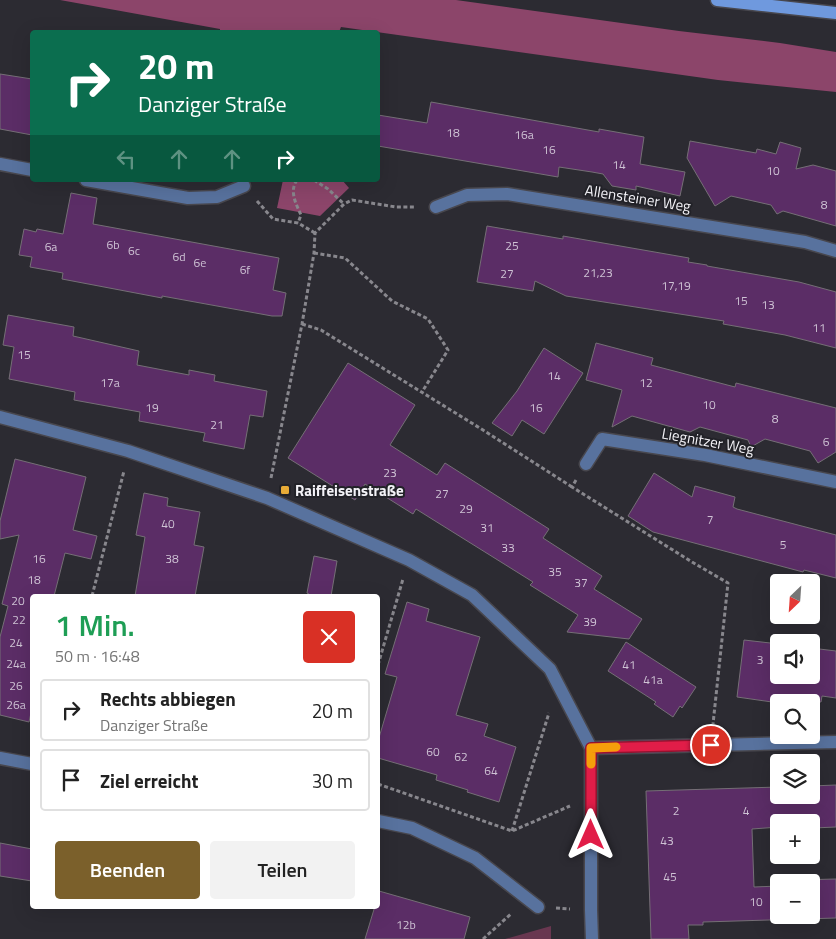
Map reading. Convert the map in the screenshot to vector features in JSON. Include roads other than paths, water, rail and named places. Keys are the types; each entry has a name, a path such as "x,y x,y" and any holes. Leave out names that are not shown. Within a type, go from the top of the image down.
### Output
{"main road":[{"path":"716,0 836,13"}],"street":[{"path":"0,164 30,170"},
{"path":"97,182 188,198 217,197 244,186"},
{"name":"Allensteiner Weg","path":"436,207 467,195 508,194 805,242 836,251"},
{"path":"0,416 128,451 267,498 409,560 472,595 550,669 591,748 592,939"},
{"name":"Liegnitzer Weg","path":"586,464 602,439 705,455 836,482"},
{"path":"591,748 836,742"},
{"path":"0,758 30,764"},
{"path":"380,820 412,828 476,858 538,907"}],"place":[{"name":"Raiffeisenstraße","path":"285,490"}]}
